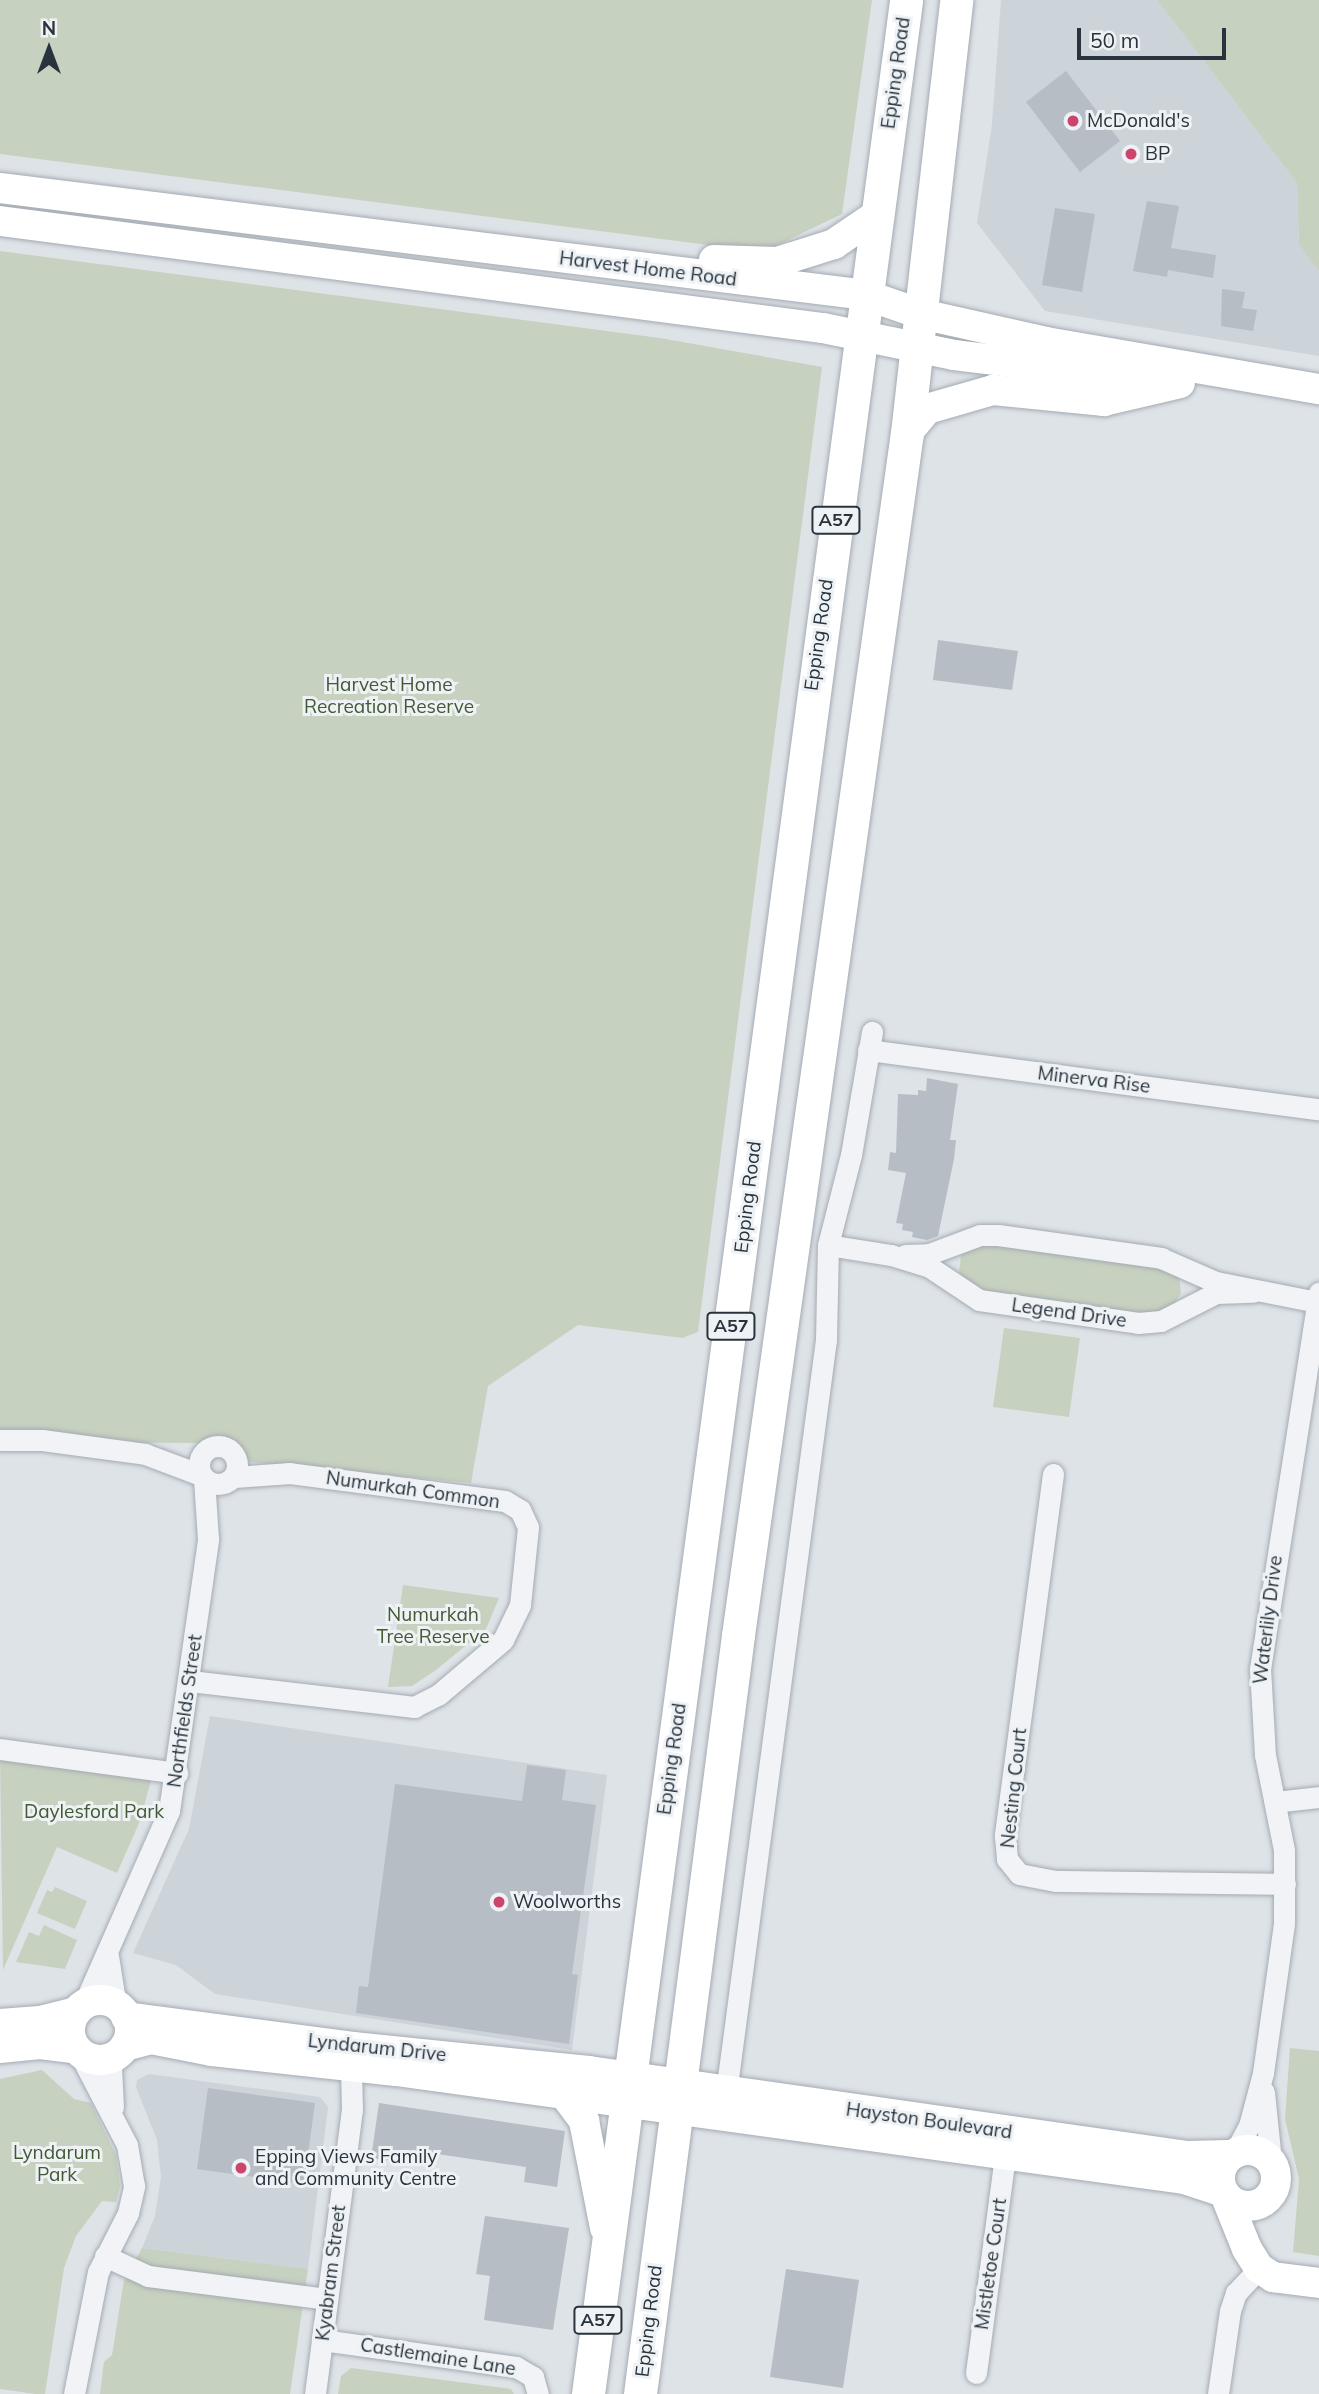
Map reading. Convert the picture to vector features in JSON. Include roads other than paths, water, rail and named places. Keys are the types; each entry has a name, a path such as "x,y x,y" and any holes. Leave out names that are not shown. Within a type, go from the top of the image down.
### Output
{"main road":[{"name":"Epping Road","path":"588,2394 862,337 875,216 906,0"},
{"name":"Epping Road","path":"640,2394 677,2099 907,433 956,0"}],"street":[{"name":"Harvest Home Road","path":"0,188 866,295 921,314 1288,386"},
{"path":"546,257 777,262 834,244 875,216"},
{"name":"Harvest Home Road","path":"0,221 862,337 917,348 1180,383 1319,389"},
{"path":"907,433 927,409 993,390 1104,401 1180,383"},
{"name":"Minerva Rise","path":"828,1245 851,1155 870,1041 1319,1109"},
{"name":"Legend Drive","path":"891,1255 929,1254 980,1235 1012,1237 1161,1258 1253,1292"},
{"path":"959,1287 953,1270 954,1257 967,1240"},
{"path":"725,2106 826,1340 828,1245"},
{"name":"Legend Drive","path":"828,1245 891,1255 928,1266 986,1302 1138,1323 1161,1321 1216,1293 1253,1292 1318,1297"},
{"path":"1182,1311 1189,1294 1185,1269"},
{"name":"Waterlily Drive","path":"1232,2153 1249,2126 1263,2073 1285,1884 1275,1802 1259,1711 1260,1669 1314,1351 1318,1297"},
{"path":"0,1440 42,1440 145,1454 204,1451 221,1446 233,1472 213,1484 203,1477 145,1454"},
{"path":"203,1477 199,1463 204,1451"},
{"name":"Numurkah Common","path":"190,1681 414,1707 438,1695 503,1640 517,1619 528,1527 513,1504 493,1498 290,1473 233,1472"},
{"name":"Northfields Street","path":"208,1539 233,1472"},
{"name":"Nesting Court","path":"1053,1474 1005,1836 1007,1859 1019,1874 1055,1881 1285,1884"},
{"name":"Northfields Street","path":"79,2009 108,1954 159,1841 177,1773 208,1539 203,1477"},
{"path":"0,1749 177,1773"},
{"path":"1275,1802 1319,1797"},
{"path":"108,1954 123,2032 110,2077 115,2119"},
{"path":"0,2024 79,2009 104,2001 123,2032"},
{"path":"74,2394 93,2293 105,2256 128,2213 134,2186 131,2159 115,2119 77,2049 70,2030 79,2009"},
{"path":"0,2048 40,2044 77,2049 99,2060 123,2032"},
{"name":"Lyndarum Drive","path":"123,2032 359,2058 625,2105"},
{"name":"Lyndarum Drive","path":"359,2058 625,2105"},
{"name":"Kyabram Street","path":"315,2394 359,2058"},
{"name":"Waterlily Drive","path":"1263,2073 1271,2161"},
{"path":"564,2094 584,2121 608,2246"},
{"name":"Hayston Boulevard","path":"625,2105 677,2099 1007,2143 1186,2156 1232,2153"},
{"name":"Hayston Boulevard","path":"1007,2143 1184,2179 1224,2194"},
{"name":"Mistletoe Court","path":"976,2373 1007,2143"},
{"path":"1266,2263 1265,2200 1276,2178 1271,2161 1259,2151 1232,2153 1219,2172 1224,2194 1266,2263 1307,2282"},
{"path":"1224,2194 1241,2205 1265,2200"},
{"path":"105,2256 148,2276 327,2300"},
{"path":"1218,2394 1230,2311 1236,2293 1266,2263"},
{"name":"Castlemaine Lane","path":"323,2340 516,2367 533,2377 538,2394"}],"place":[{"name":"McDonald's","path":"1073,121"},
{"name":"BP","path":"1131,154"},
{"name":"Woolworths","path":"499,1902"},
{"name":"Epping Views Family and Community Centre","path":"241,2168"}],"park label":[{"name":"Harvest Home Recreation Reserve","path":"389,696"},
{"name":"Numurkah Tree Reserve","path":"433,1626"},
{"name":"Daylesford Park","path":"94,1812"},
{"name":"Lyndarum Park","path":"57,2164"}]}
